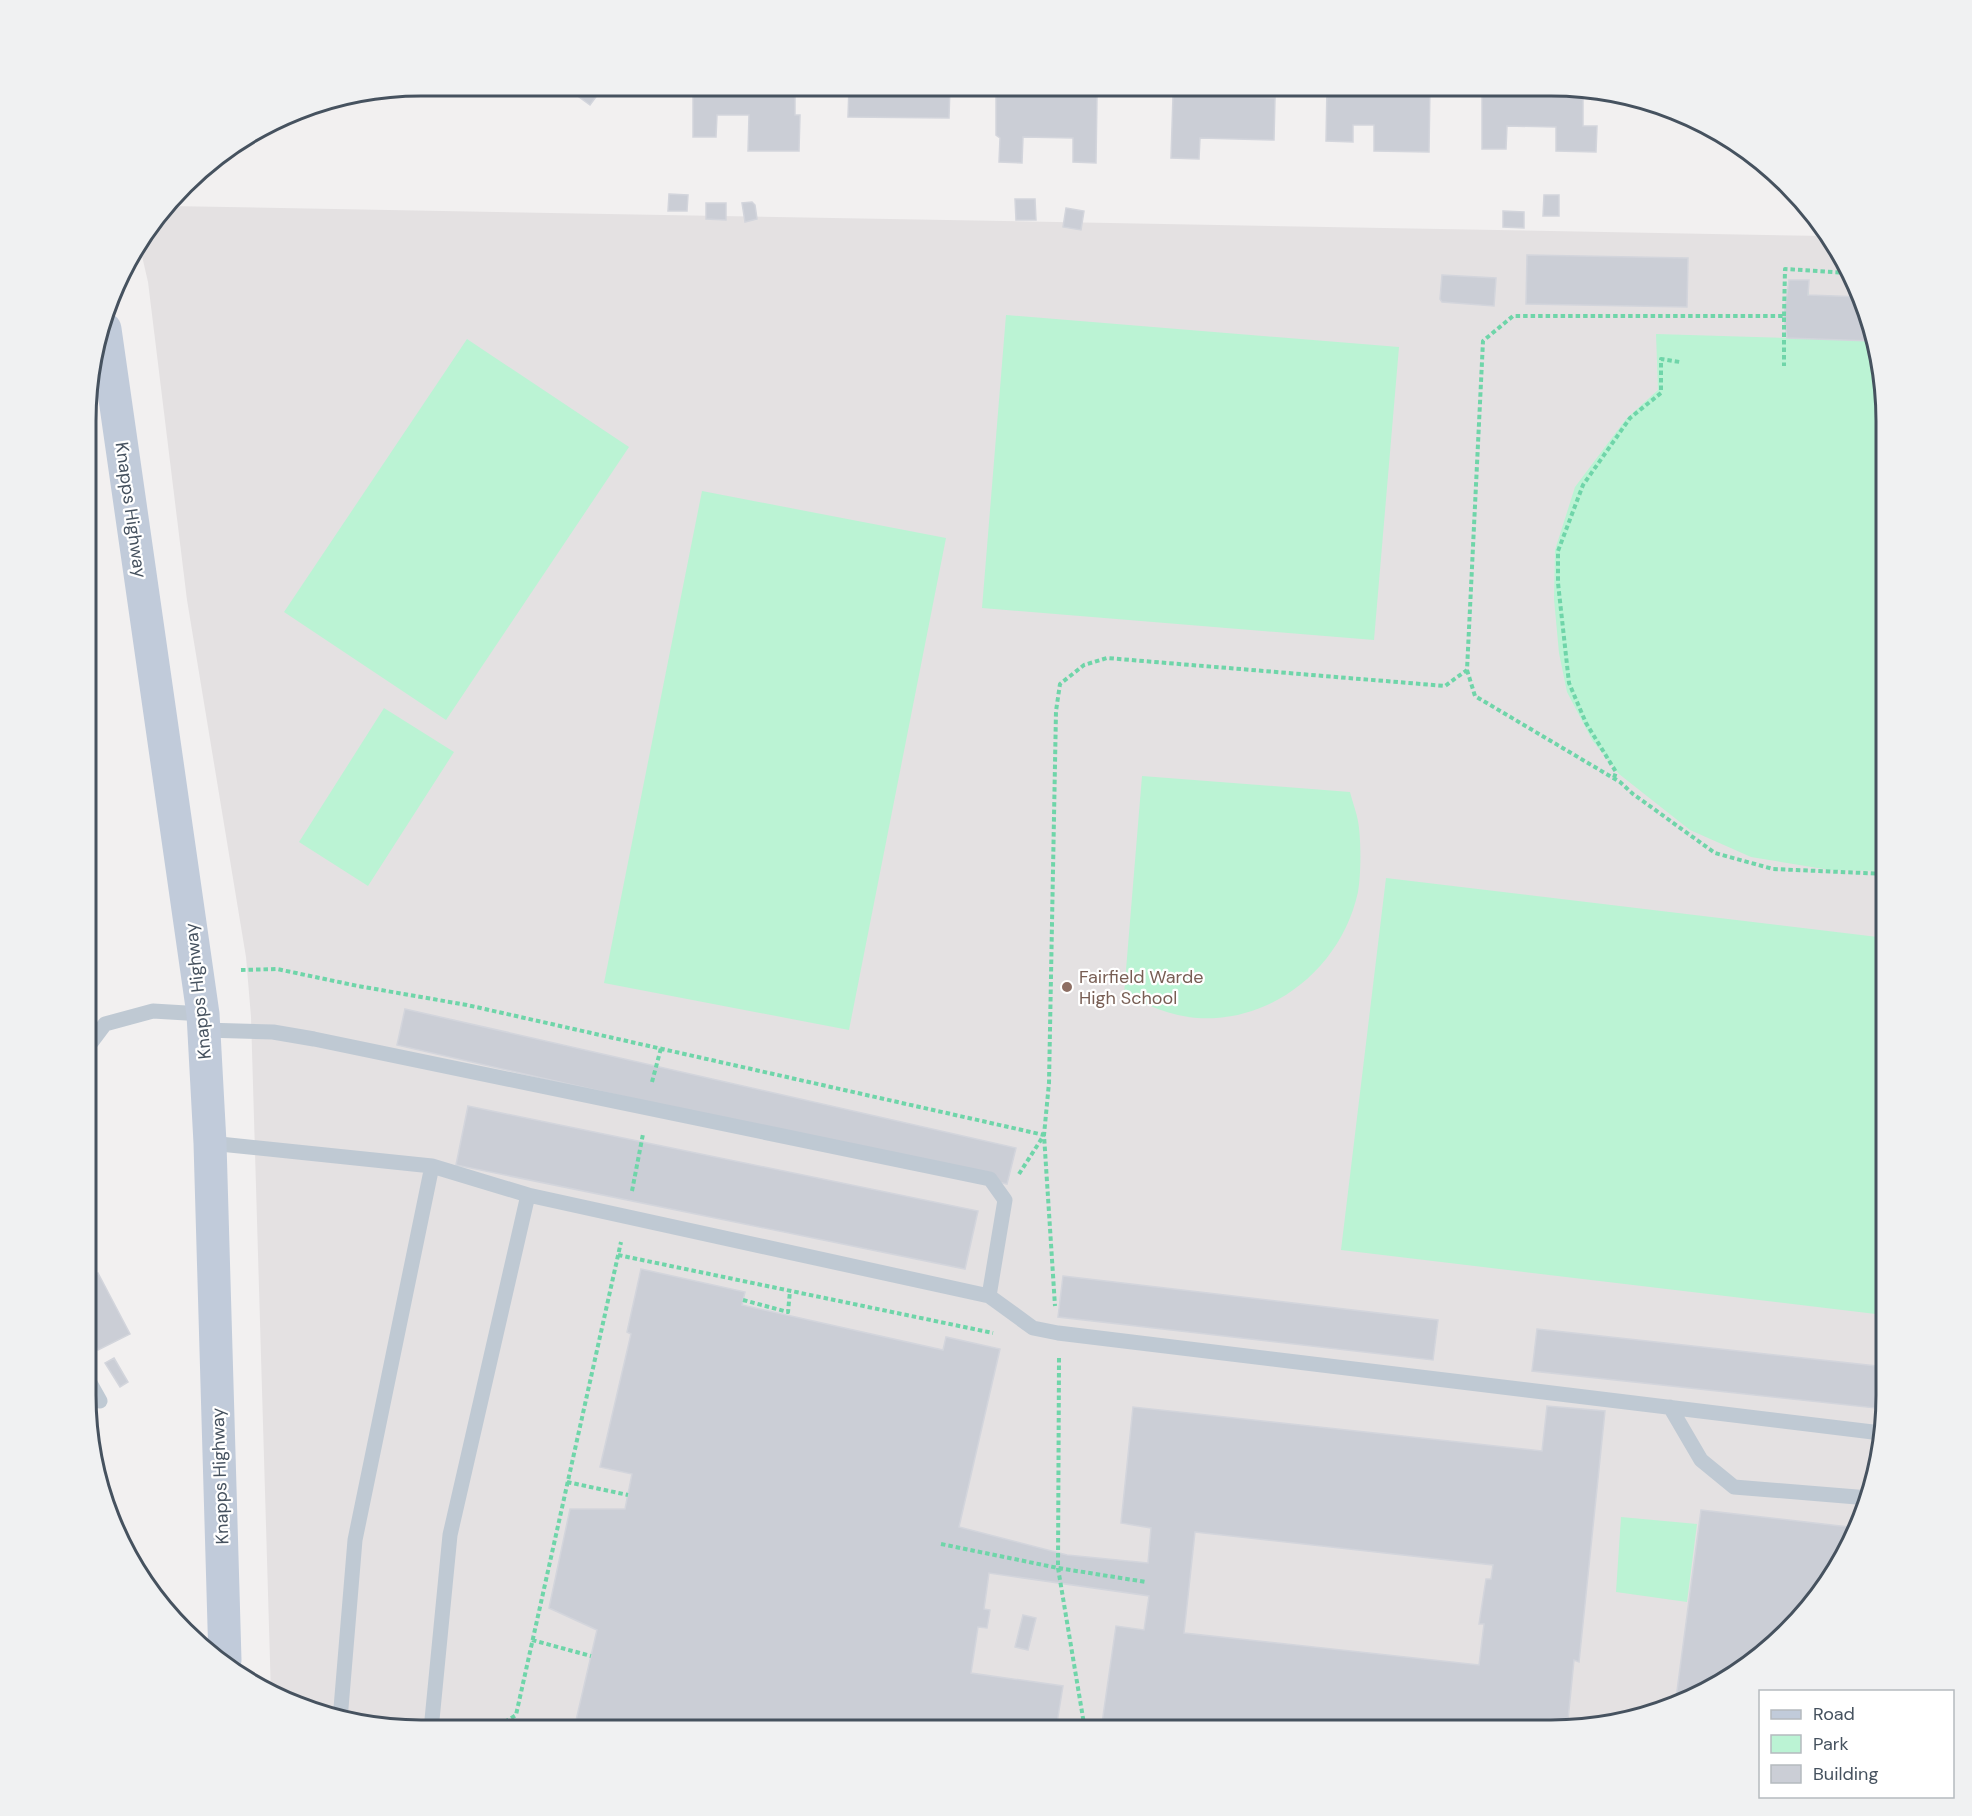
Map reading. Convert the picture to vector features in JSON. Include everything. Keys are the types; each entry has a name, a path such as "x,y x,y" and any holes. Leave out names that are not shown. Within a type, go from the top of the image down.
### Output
{"street":[{"name":"Knapps Highway","path":"106,339 204,1022 210,1143 225,1654"}],"lane":[{"path":"96,1036 105,1024 153,1011 204,1022 314,1039 990,1179 1005,1200 989,1296"},
{"path":"210,1143 432,1166 528,1196 989,1296 1033,1328 1058,1333 1873,1433"},
{"path":"341,1710 355,1540 432,1166"},
{"path":"432,1720 450,1535 528,1196"},
{"path":"96,1394 100,1401"},
{"path":"1670,1407 1701,1460 1734,1487 1860,1497"}],"path":[{"path":"1784,366 1785,269 1840,272"},
{"path":"1784,316 1513,316 1483,341 1467,670 1475,696 1614,778 1715,853 1773,869 1876,874"},
{"path":"1614,778 1616,772 1586,723 1569,683 1557,583 1558,551 1583,485 1630,418 1661,393 1660,359 1680,362"},
{"path":"1083,1720 1058,1568 1058,1333 1053,1293 1044,1135 1049,1083 1056,711 1060,684 1084,664 1107,658 1445,686 1467,670"},
{"path":"241,970 277,969 466,1005 1044,1135"},
{"path":"508,1720 516,1715 618,1255 650,1088 661,1048"},
{"path":"1005,1200 1037,1143 1044,1135"},
{"path":"618,1255 1001,1335"},
{"path":"743,1300 788,1312 790,1291"},
{"path":"567,1482 628,1495"},
{"path":"941,1544 1058,1568 1146,1582"},
{"path":"532,1640 591,1656"}],"shaded area":[{"name":"Fairfield Warde High School","path":"178,206 1818,236 1843,277 1859,316 1870,357 1875,400 1876,1395 1870,1459 1859,1500 1843,1539 1809,1593 1781,1625 1749,1653 1695,1687 1635,1709 1615,1714 1572,1719 421,1720 357,1714 316,1703 271,1683 251,1017 246,957 187,600 148,282 142,255 163,223"}],"green space":[{"path":"1789,280 1809,280 1809,295 1851,297 1859,316 1870,357 1876,421 1876,871 1830,870 1751,857 1690,830 1619,774 1592,740 1567,692 1559,653 1554,599 1555,550 1575,487 1626,419 1658,390 1656,334 1787,338 1784,316"},
{"path":"1006,315 1399,347 1374,640 982,608"},
{"path":"467,339 629,447 446,720 284,612"},
{"path":"702,491 946,538 849,1030 604,983"},
{"path":"384,708 454,752 368,886 299,842"},
{"path":"1142,776 1350,792 1358,819 1360,869 1358,892 1350,919 1337,944 1320,966 1300,985 1278,1000 1252,1011 1225,1017 1197,1018 1150,1006 1124,994"},
{"path":"1386,878 1876,937 1876,1314 1341,1250"},
{"path":"1621,1517 1697,1524 1687,1602 1616,1592"}],"building":[{"path":"578,96 597,96 590,105"},
{"path":"693,96 795,96 795,115 800,115 799,151 748,151 749,115 717,115 716,137 693,137"},
{"path":"849,96 950,96 949,118 848,117"},
{"path":"996,96 1097,96 1096,163 1073,162 1073,138 1023,137 1022,163 999,162 1000,138 996,135"},
{"path":"1173,96 1275,98 1274,140 1200,138 1199,159 1171,158"},
{"path":"1327,96 1430,96 1429,152 1374,151 1374,125 1353,125 1353,142 1326,141"},
{"path":"1482,96 1583,98 1583,126 1597,126 1596,152 1556,151 1556,127 1507,126 1506,149 1482,149"},
{"path":"669,194 688,195 687,211 668,211"},
{"path":"1544,195 1559,195 1559,216 1543,216"},
{"path":"1015,199 1035,199 1036,220 1016,220"},
{"path":"752,202 755,205 757,219 745,222 742,203"},
{"path":"706,203 726,203 726,220 706,219"},
{"path":"1066,208 1084,211 1081,230 1063,227"},
{"path":"1503,211 1524,212 1524,228 1503,227"},
{"path":"1527,255 1688,258 1687,307 1526,304"},
{"path":"1442,275 1496,278 1494,306 1442,302 1440,299"},
{"path":"1789,280 1809,280 1808,295 1851,297 1866,341 1787,338 1784,316"},
{"path":"405,1009 1016,1148 1007,1184 397,1045"},
{"path":"468,1106 978,1211 965,1269 456,1165"},
{"path":"641,1269 745,1292 742,1305 943,1350 946,1337 1000,1349 959,1527 1067,1555 1148,1563 1151,1528 1121,1523 1133,1407 1542,1451 1547,1406 1605,1411 1579,1662 1574,1660 1568,1719 1102,1720 1116,1626 1144,1630 1149,1596 989,1573 984,1609 990,1610 987,1628 978,1627 971,1673 1063,1686 1057,1720 576,1720 597,1630 549,1608 570,1509 625,1509 632,1474 600,1467 631,1334 627,1332","holes":["1195,1532 1493,1565 1491,1579 1486,1579 1479,1624 1484,1624 1479,1665 1184,1633"]},
{"path":"98,1273 130,1334 98,1350 96,1346 96,1274"},
{"path":"1063,1276 1438,1320 1433,1360 1058,1317"},
{"path":"1537,1329 1876,1366 1875,1408 1532,1371"},
{"path":"114,1358 128,1382 120,1387 105,1363"},
{"path":"1701,1510 1848,1527 1821,1576 1781,1625 1732,1665 1695,1687 1677,1694"},
{"path":"1023,1615 1036,1618 1028,1650 1015,1647"}],"place":[{"name":"Fairfield Warde High School","path":"1067,987"}]}
